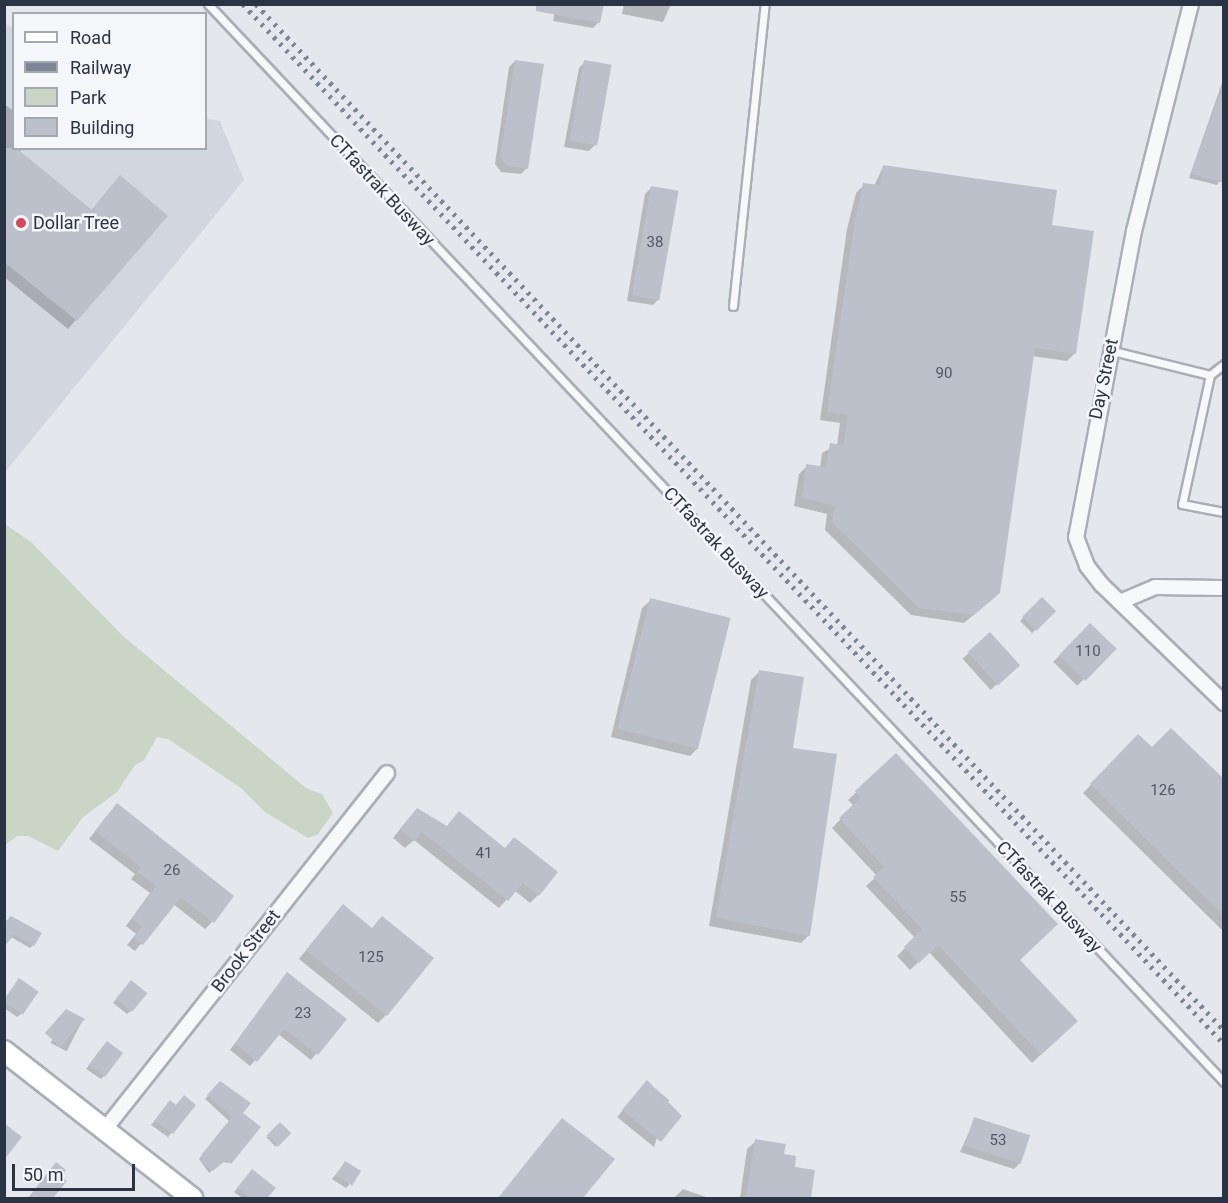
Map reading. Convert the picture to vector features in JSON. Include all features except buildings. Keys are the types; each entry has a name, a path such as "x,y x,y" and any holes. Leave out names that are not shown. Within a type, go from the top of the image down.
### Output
{"main road":[{"path":"4,1051 192,1198"}],"street":[{"name":"Day Street","path":"1191,4 1109,350 1076,537 1087,566 1120,603 1224,703"},
{"path":"1120,603 1155,587 1224,588"},
{"name":"Brook Street","path":"105,1130 387,773"}],"lane":[{"name":"CTfastrak Busway","path":"208,4 1224,1082"},
{"path":"734,306 765,4"},
{"path":"1109,350 1210,375"},
{"path":"1224,364 1210,375 1182,504 1224,512"}],"shaded area":[{"path":"5,23 12,28 12,150 207,150 207,119 220,121 244,180 5,472"}],"green space":[{"path":"5,524 31,542 123,636 306,788 322,794 333,813 318,834 308,838 265,812 241,788 168,739 157,737 144,760 135,765 117,792 83,817 58,851 28,836 17,836 5,845"}],"railway":[{"path":"243,4 1224,1044"},
{"path":"256,4 1224,1030"}],"place":[{"name":"Dollar Tree","path":"21,223"}]}
